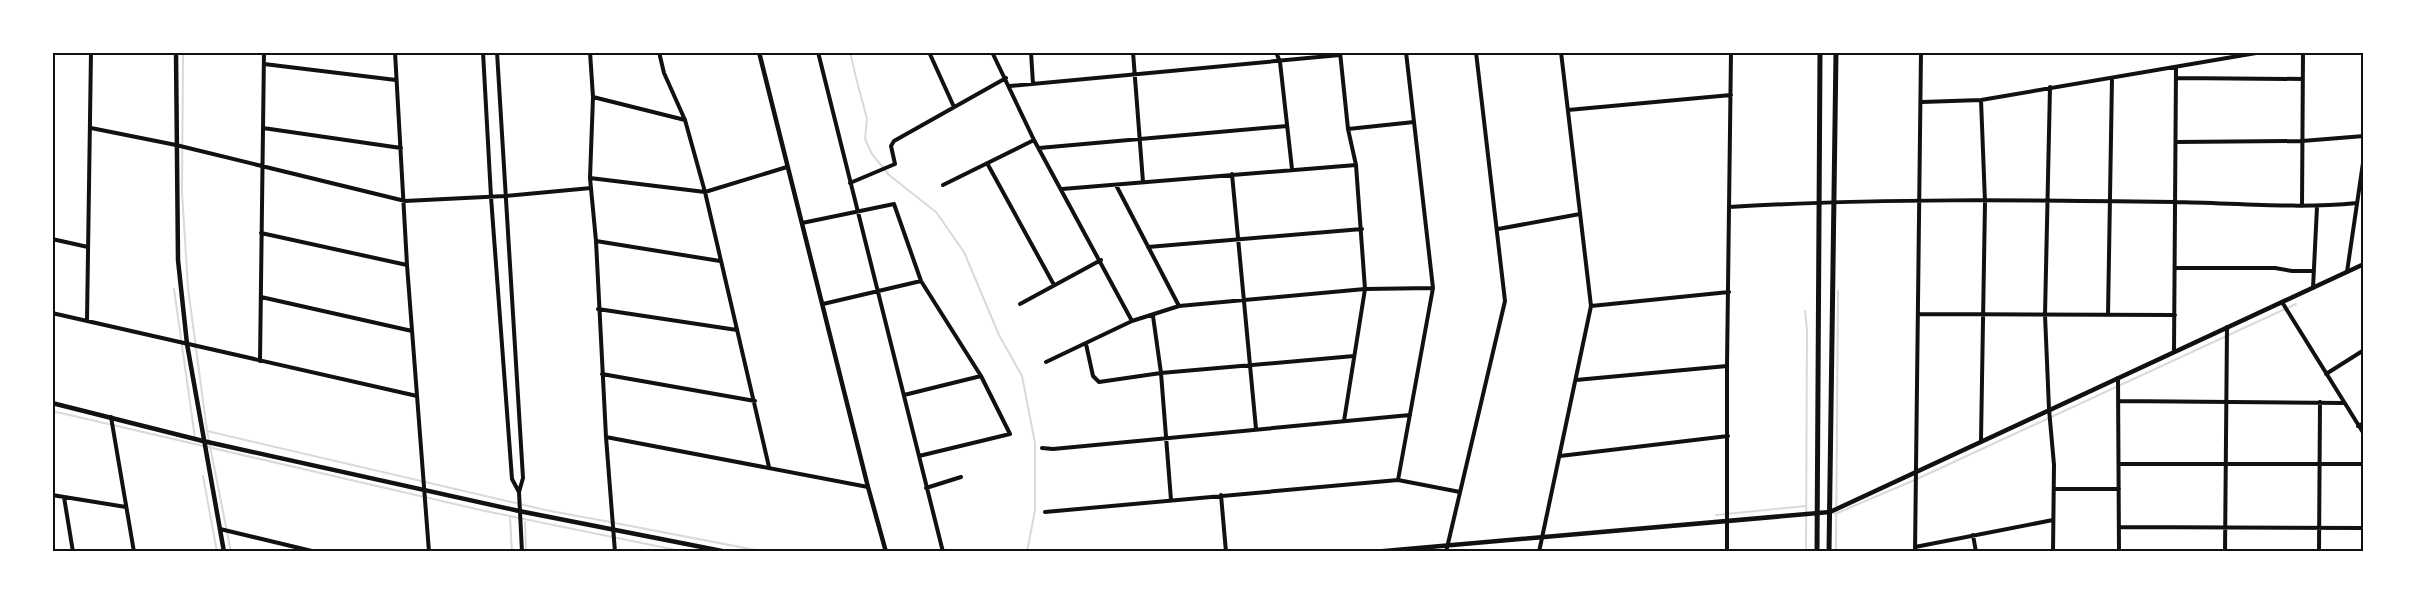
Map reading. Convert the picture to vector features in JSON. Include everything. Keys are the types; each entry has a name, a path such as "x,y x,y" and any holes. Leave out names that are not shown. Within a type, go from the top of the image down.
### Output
{"main road":[{"path":"1817,552 1820,52"},
{"path":"1829,552 1836,52"}],"street":[{"path":"87,320 92,128 91,52"},
{"path":"176,52 178,260 187,344 224,552"},
{"path":"260,361 264,52"},
{"path":"395,52 407,265 429,552"},
{"path":"483,52 512,479 519,492"},
{"path":"497,52 523,478 519,492 522,552"},
{"path":"590,52 593,97 590,178 615,552"},
{"path":"659,52 664,73 684,120 705,192 769,467"},
{"path":"759,52 886,552"},
{"path":"818,52 856,213 878,291 943,552"},
{"path":"929,52 954,107"},
{"path":"992,52 1039,148 1132,321"},
{"path":"1031,52 1033,84"},
{"path":"1133,52 1143,182"},
{"path":"1276,52 1280,62 1292,169"},
{"path":"1398,480 1433,288 1406,52"},
{"path":"1446,552 1505,301 1476,52"},
{"path":"1539,552 1591,306 1561,52"},
{"path":"1727,552 1726,366 1729,292 1731,52"},
{"path":"1922,52 1915,549 2053,520"},
{"path":"1922,102 1981,100 2262,52"},
{"path":"2302,206 2303,52"},
{"path":"1010,86 1280,62 1340,54 1348,129 1356,165 1365,289 1344,421"},
{"path":"264,64 396,81"},
{"path":"2174,351 2176,68"},
{"path":"850,183 895,164 891,146 894,141 1006,78"},
{"path":"2108,315 2112,78"},
{"path":"2176,78 2303,79"},
{"path":"2050,87 2046,315 2054,489 2053,552"},
{"path":"1568,110 1731,95"},
{"path":"593,97 684,120"},
{"path":"1981,100 1985,202 1981,440"},
{"path":"1348,129 1414,122"},
{"path":"1039,148 1287,126"},
{"path":"92,128 176,145 405,201 505,196 591,188"},
{"path":"263,128 401,148"},
{"path":"2176,142 2302,141 2364,136"},
{"path":"943,185 1035,140"},
{"path":"2347,272 2364,156"},
{"path":"987,163 1054,285"},
{"path":"1062,189 1356,165"},
{"path":"590,178 705,192 788,167"},
{"path":"1232,174 1256,429"},
{"path":"1116,184 1179,306"},
{"path":"1730,207 1819,202 2176,202 2317,207 2357,203"},
{"path":"802,223 894,204 921,281 981,376 1010,434 919,456"},
{"path":"2313,288 2317,207"},
{"path":"1498,229 1580,214"},
{"path":"1148,248 1362,229"},
{"path":"261,233 407,265"},
{"path":"52,239 88,247"},
{"path":"596,241 720,261"},
{"path":"1020,303 1101,260"},
{"path":"1373,552 1830,512 2364,264"},
{"path":"2176,268 2275,268 2314,271"},
{"path":"823,304 921,281"},
{"path":"1046,362 1132,321 1179,306 1365,289 1433,288"},
{"path":"1591,306 1729,292"},
{"path":"261,297 412,331"},
{"path":"2282,302 2364,434"},
{"path":"598,309 737,330"},
{"path":"52,313 417,396"},
{"path":"1918,314 2175,315"},
{"path":"1153,316 1161,373 1171,500"},
{"path":"2225,552 2227,327"},
{"path":"1086,344 1093,376 1099,382 1161,373 1354,356"},
{"path":"2326,374 2364,350"},
{"path":"1576,380 1726,366"},
{"path":"602,374 755,401"},
{"path":"904,395 981,376"},
{"path":"2118,377 2119,552"},
{"path":"2118,401 2344,403"},
{"path":"2319,552 2320,402"},
{"path":"52,403 203,441 519,511 727,552"},
{"path":"1042,448 1053,450 1410,415"},
{"path":"111,417 134,552"},
{"path":"2358,426 2364,423"},
{"path":"1560,456 1728,436"},
{"path":"606,437 868,487"},
{"path":"2119,464 2364,464"},
{"path":"926,488 961,477"},
{"path":"1045,512 1398,480 1460,492"},
{"path":"2054,489 2119,489"},
{"path":"52,495 126,507"},
{"path":"1221,495 1226,552"},
{"path":"64,497 73,552"},
{"path":"2119,527 2364,528"},
{"path":"220,529 313,551"},
{"path":"1973,535 1976,552"}],"waterway":[{"path":"183,52 182,192 188,288 207,431 231,552"},
{"path":"850,52 855,73"},
{"path":"855,74 867,119 865,139 872,154 889,175 936,212 964,252 999,335 1022,376 1035,443 1035,510 1027,552"},
{"path":"174,289 195,438"},
{"path":"1836,552 1838,291"},
{"path":"1835,514 1917,479 2296,304"},
{"path":"1805,311 1807,330 1806,552"},
{"path":"52,411 485,511 686,552"},
{"path":"207,431 550,511 616,523"},
{"path":"203,476 217,552"},
{"path":"1716,515 1806,506"},
{"path":"510,517 512,552"},
{"path":"525,519 526,552"},
{"path":"615,523 766,552"}]}
